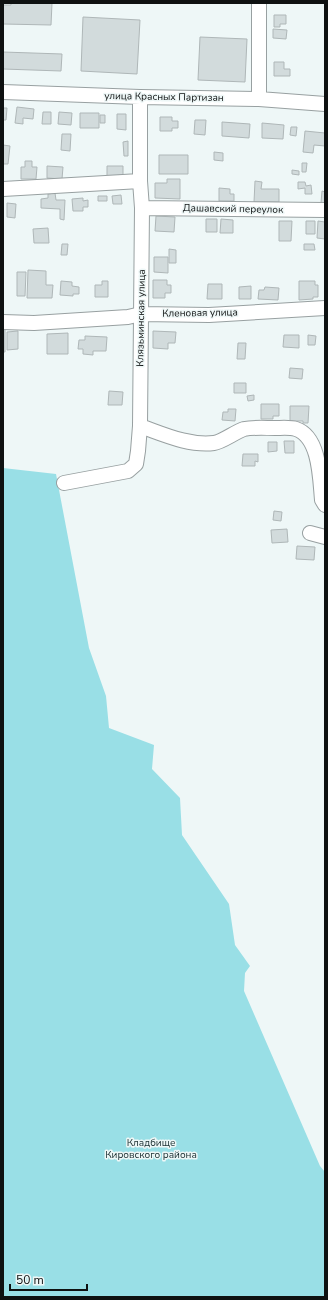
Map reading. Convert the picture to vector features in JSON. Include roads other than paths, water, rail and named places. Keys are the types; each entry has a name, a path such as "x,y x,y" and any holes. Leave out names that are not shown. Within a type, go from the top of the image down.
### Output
{"street":[{"path":"259,3 259,99"},
{"name":"улица Красных Партизан","path":"3,92 140,97 259,99 325,104"},
{"name":"Клязьминская улица","path":"64,483 128,471 136,464 140,426 142,208 140,181 140,97"},
{"path":"3,190 140,181"},
{"name":"Дашавский переулок","path":"142,208 325,210"},
{"name":"Кленовая улица","path":"3,322 34,323 128,318 141,314 209,315 325,308"},
{"path":"140,426 163,435 200,443 216,443 245,429 295,428 304,433 313,446 322,464 322,500 325,505"},
{"path":"310,533 325,537"}],"park label":[{"name":"Кладбище Кировского района","path":"151,1148"}]}
